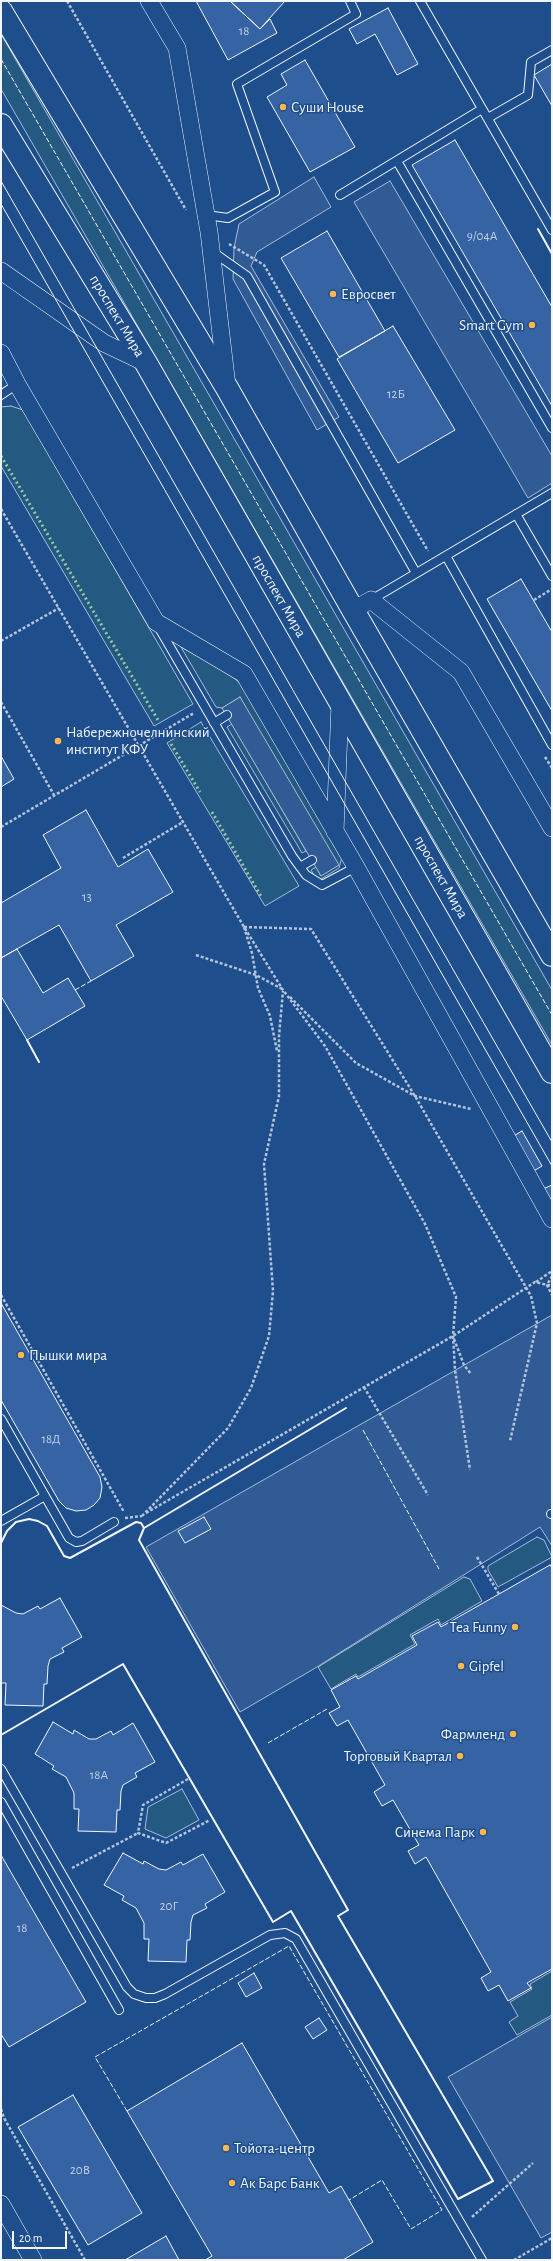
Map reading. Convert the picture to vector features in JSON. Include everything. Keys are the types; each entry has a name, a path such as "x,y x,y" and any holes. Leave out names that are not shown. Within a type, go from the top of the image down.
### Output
{"main road":[{"path":"1,11 228,388 362,605 552,954"},
{"name":"проспект Мира","path":"1,124 146,363 552,1072"}],"street":[{"path":"149,1 177,48 209,232 228,388"},
{"path":"1,270 104,343 146,363"},
{"path":"1,353 17,384 156,622 244,674 356,867 552,1219"},
{"path":"362,605 461,672 552,828"},
{"path":"336,833 340,703"},
{"path":"1,2204 33,2260"}],"lane":[{"path":"206,216 228,218 275,192 238,84 356,14 350,1"},
{"path":"420,1 552,230"},
{"path":"488,118 528,95 531,62 552,50"},
{"path":"340,195 482,109"},
{"path":"397,161 552,428"},
{"path":"212,252 247,276 416,573"},
{"path":"1,395 17,384"},
{"path":"362,605 552,493"},
{"path":"516,514 552,576"},
{"path":"446,556 552,745"},
{"path":"156,622 214,723 306,876 322,885 356,867"},
{"path":"214,723 227,716"},
{"path":"300,867 312,860"},
{"path":"1,1420 72,1541 82,1541 118,1520"},
{"path":"1,1521 45,1496"},
{"path":"1,1769 127,1987 134,1994 146,1998 155,1998 165,1994 270,1935 285,1933 296,1938 482,2260"},
{"path":"1,1802 119,2010"}],"path":[{"path":"68,1 186,210 209,232 264,265 434,562"},
{"path":"1,509 244,926 283,990 325,1046 425,1224 456,1298 453,1336 455,1370 470,1470"},
{"path":"534,600 552,589"},
{"path":"1,641 59,608"},
{"path":"1,702 54,795"},
{"path":"1,827 54,795 140,747 205,707"},
{"path":"544,755 552,768"},
{"path":"123,858 183,822"},
{"path":"244,926 252,953 258,988 270,1016 279,1057"},
{"path":"244,926 311,929 415,1096 531,1296 536,1323 510,1441"},
{"path":"196,955 256,974 283,990 356,1063 415,1096 492,1113"},
{"path":"142,1516 228,1428 251,1388 269,1336 273,1291 264,1164 279,1096 279,1057 283,990"},
{"path":"118,1520 142,1516 453,1336 552,1271"},
{"path":"547,1285 552,1276"},
{"path":"535,1282 552,1286"},
{"path":"547,1285 552,1295"},
{"path":"1,1295 127,1518"},
{"path":"453,1336 464,1365 471,1374"},
{"path":"364,1387 428,1495"},
{"path":"477,1557 499,1594"},
{"path":"138,1833 143,1805 188,1779"},
{"path":"62,1873 138,1833 166,1843 210,1820"},
{"path":"1,2109 3,2118 85,2260"},
{"path":"462,2226 533,2163"},
{"path":"514,2260 552,2238"}],"shaded area":[{"path":"1,34 552,990 552,1045 1,89"},
{"path":"314,177 331,207 257,252 251,266 339,417 317,430 233,279 234,248 239,224"},
{"path":"390,181 552,456 552,483 528,498 354,202"},
{"path":"11,406 23,410 193,704 154,726 1,466 1,407"},
{"path":"181,647 228,673 241,684 342,857 339,868 321,879 315,877 311,870 316,867 321,876 240,697 222,708 216,707"},
{"path":"240,697 339,865 321,876 222,708"},
{"path":"201,722 299,886 265,906 167,743"},
{"path":"232,724 306,851 302,853 227,727"},
{"path":"552,1315 552,1546 540,1527 317,1667 240,1712 146,1547"},
{"path":"537,1537 544,1540 552,1557 498,1587 488,1570 488,1566"},
{"path":"464,1577 470,1579 482,1601 441,1625 438,1619 410,1635 415,1644 358,1677 356,1674 331,1689 318,1667"},
{"path":"182,1789 199,1820 166,1838 145,1829 148,1807"},
{"path":"552,1971 552,2015 517,2035 509,2022 518,2016 510,2002 532,1989 530,1984"},
{"path":"552,2017 552,2232 541,2238 448,2077"}],"building":[{"path":"196,1 230,1 260,29 270,19 277,33 228,60"},
{"path":"230,1 285,1 260,29"},
{"path":"388,8 418,64 397,75 375,34 357,44 349,29"},
{"path":"305,60 355,147 310,172 267,97 287,85 281,74"},
{"path":"552,64 552,106 534,75"},
{"path":"455,140 552,307 552,406 412,165"},
{"name":"Евросвет","path":"327,231 385,331 339,357 281,258"},
{"path":"393,326 455,430 398,463 337,359"},
{"path":"521,579 552,632 552,711 487,599"},
{"path":"1,756 14,779 1,787"},
{"path":"86,810 118,867 148,849 173,892 116,925 134,956 91,981 59,925 1,958 1,903 61,868 43,835"},
{"path":"17,949 43,993 68,978 85,1006 27,1040 1,996 1,958"},
{"path":"522,1131 542,1166 532,1172 512,1137"},
{"path":"552,1185 552,1204 543,1189"},
{"path":"1,1303 100,1477 102,1487 100,1498 94,1505 86,1510 76,1511 66,1508 59,1501 1,1400"},
{"path":"204,1517 211,1529 185,1543 178,1531"},
{"name":"Торговый Квартал","path":"550,1565 552,1568 552,1969 527,1983 531,1988 508,2001 499,1985 488,1991 481,1978 491,1972 426,1857 415,1864 408,1851 419,1845 393,1800 382,1806 374,1792 385,1785 348,1720 337,1726 329,1713 340,1707 331,1690 356,1676 358,1679 417,1645 412,1636 438,1622 441,1627"},
{"path":"60,1598 82,1637 62,1648 64,1652 50,1659 47,1684 44,1684 43,1706 5,1705 6,1683 1,1683 1,1605 16,1613 23,1614 38,1606 40,1609"},
{"path":"53,1722 73,1734 74,1730 89,1739 96,1739 111,1731 113,1735 133,1723 155,1762 135,1773 137,1777 123,1785 121,1791 120,1810 117,1810 116,1832 78,1831 79,1809 74,1809 74,1793 66,1777 52,1769 54,1766 35,1754"},
{"path":"123,1853 143,1864 144,1861 159,1869 166,1870 181,1862 183,1865 203,1854 225,1892 205,1904 207,1908 193,1915 190,1940 187,1940 186,1962 148,1961 149,1939 144,1939 144,1923 136,1908 122,1900 124,1896 104,1885"},
{"path":"1,1855 86,2002 9,2047 1,2034"},
{"path":"254,1973 262,1988 246,1997 238,1983"},
{"path":"319,2018 327,2030 313,2039 305,2027"},
{"name":"Тойота-центр","path":"242,2043 329,2193 341,2186 373,2242 343,2260 205,2260 212,2256 127,2111"},
{"path":"73,2095 142,2213 88,2245 18,2127"},
{"path":"166,2236 179,2260 125,2260"}],"tram line":[{"path":"1,181 552,1142"},
{"path":"1,204 552,1166"}],"hedge":[{"path":"1,456 158,720"},
{"path":"171,744 200,792"},
{"path":"212,812 262,898"}],"fence":[{"path":"1,59 552,1015"},
{"path":"75,990 91,981"},
{"path":"363,1430 439,1569"},
{"path":"268,1743 327,1709"},
{"path":"127,2111 95,2057 289,1946 442,2210 411,2229 382,2180 349,2200"}],"wall":[{"path":"538,229 552,254"},
{"path":"27,1040 39,1062"},
{"path":"1,1735 123,1664 273,1922 291,1911 458,2199 493,2181 338,1916 348,1910 139,1540 144,1528 346,1408"},
{"path":"1,1543 7,1531 16,1522 29,1519 38,1521 47,1526 64,1556 70,1558 136,1522 141,1523 144,1528"}],"place":[{"name":"Суши House","path":"283,107"},
{"name":"Евросвет","path":"333,294"},
{"name":"Smart Gym","path":"532,325"},
{"name":"Набережночелнинский институт КФУ","path":"58,741"},
{"name":"Пышки мира","path":"21,1355"},
{"name":"Tea Funny","path":"515,1627"},
{"name":"Gipfel","path":"461,1666"},
{"name":"Фармленд","path":"513,1734"},
{"name":"Торговый Квартал","path":"460,1756"},
{"name":"Синема Парк","path":"483,1832"},
{"name":"Тойота-центр","path":"226,2148"},
{"name":"Ак Барс Банк","path":"232,2183"}]}
